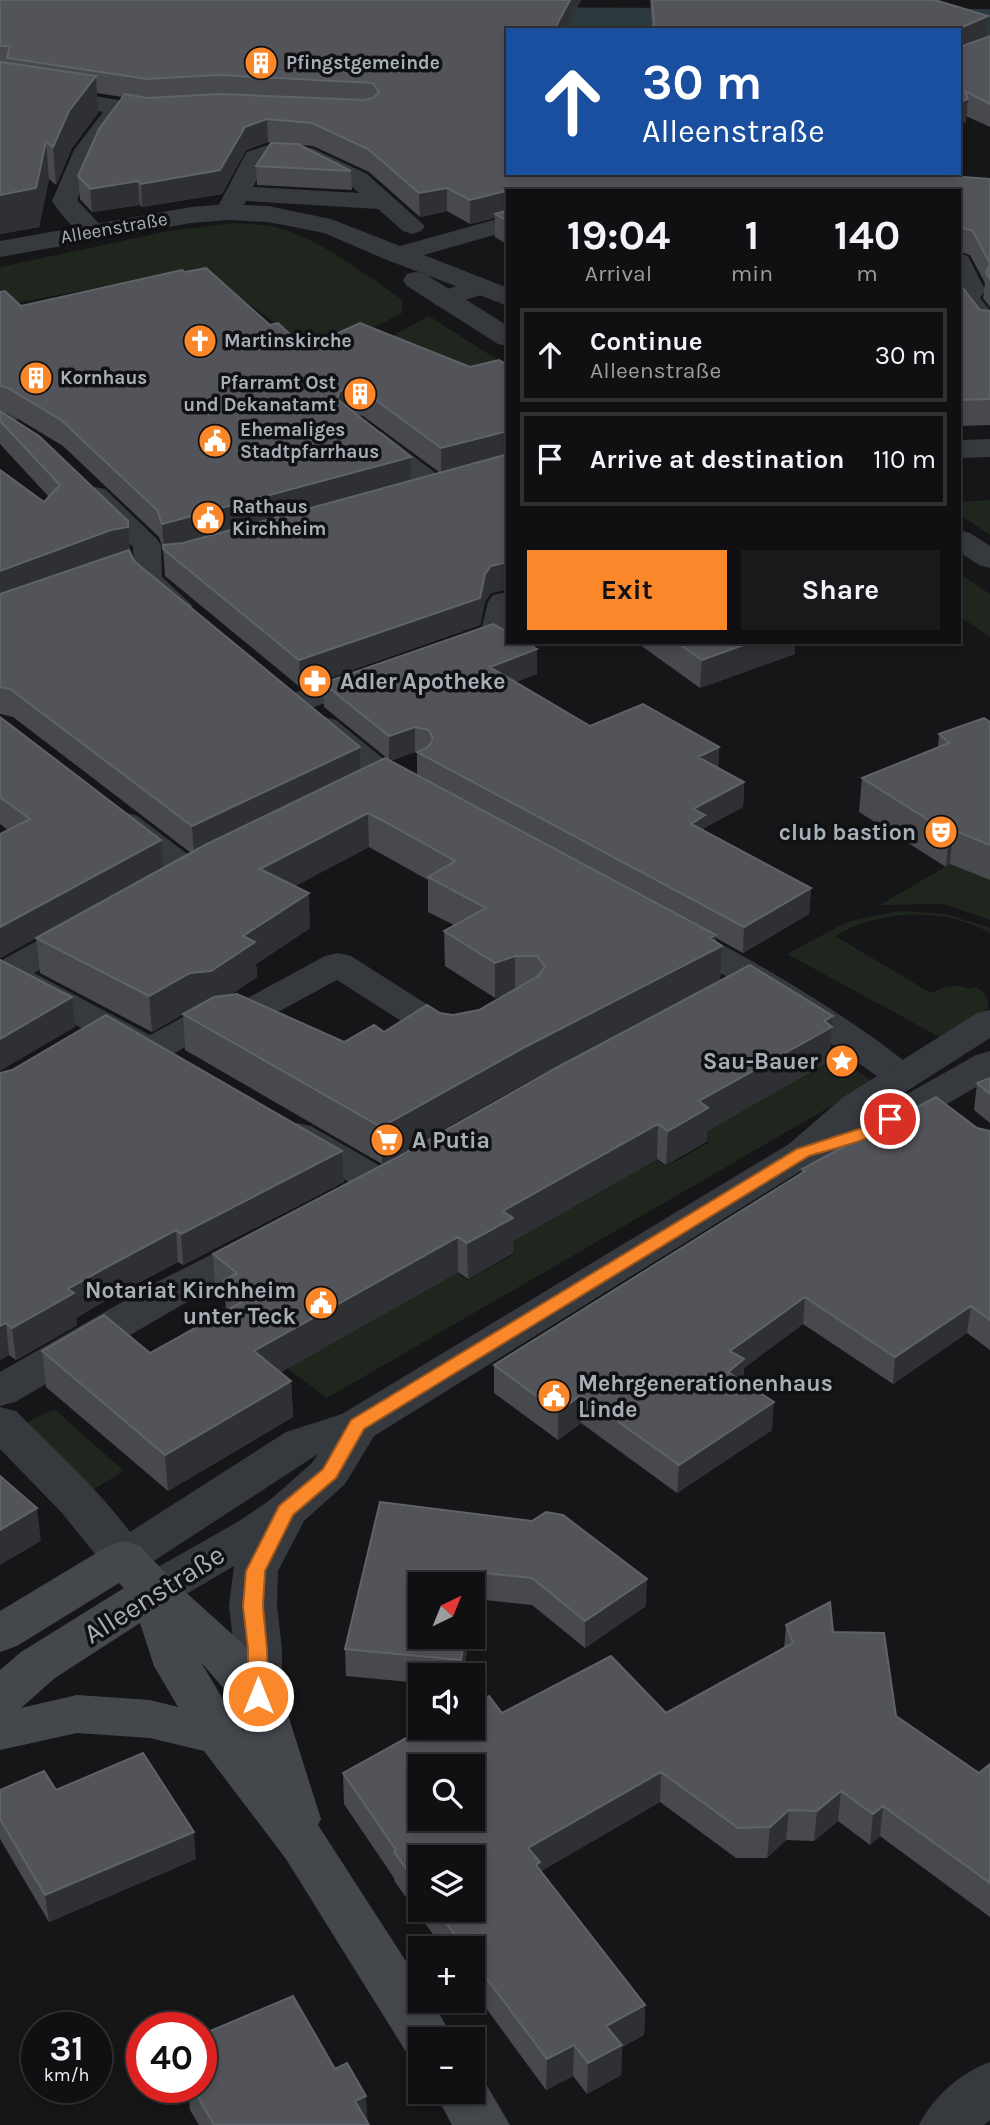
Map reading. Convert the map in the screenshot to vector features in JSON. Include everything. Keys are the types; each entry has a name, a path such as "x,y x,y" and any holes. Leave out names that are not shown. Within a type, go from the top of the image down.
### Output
{"main road":[{"name":"Alleenstraße","path":"0,1634 139,1574"},
{"name":"Alleenstraße","path":"0,1698 139,1574"},
{"path":"139,1574 225,1656 258,1696 304,1844"},
{"path":"139,1574 178,1666 220,1736 304,1844 419,2027"},
{"path":"0,1731 77,1714 150,1718 220,1736"},
{"path":"469,2104 482,2125"}],"street":[{"path":"0,88 61,96 118,108 148,111 184,109"},
{"path":"93,231 64,201 86,150 118,108"},
{"path":"232,203 256,157 268,152 303,153 358,178 412,226"},
{"name":"Alleenstraße","path":"232,203 268,214 331,227 506,297"},
{"name":"Alleenstraße","path":"0,249 191,215 232,203 385,204"},
{"path":"331,227 385,204"},
{"path":"396,255 506,224"},
{"name":"Alleenstraße","path":"396,255 401,270 506,337"},
{"path":"961,265 972,290 962,298 990,327"},
{"path":"444,299 478,287"},
{"path":"352,423 437,487"},
{"path":"961,449 990,448"},
{"path":"81,481 147,545 148,580 201,624"},
{"path":"961,540 990,559"},
{"path":"286,694 409,663 496,633 506,602"},
{"path":"286,694 385,776 431,802"},
{"path":"354,792 416,763"},
{"path":"106,807 191,872"},
{"path":"156,891 241,848"},
{"path":"7,980 110,916"},
{"path":"649,919 757,978 847,1035 960,1121"},
{"path":"152,1050 208,1019 239,1018 338,964 455,1039 489,1021"},
{"path":"720,998 757,978"},
{"path":"7,980 152,1050 188,1071"},
{"name":"Alleenstraße","path":"139,1574 302,1443 358,1425 803,1153 871,1131 990,1021"},
{"path":"71,1049 106,1028"},
{"name":"Alleenstraße","path":"916,1087 990,1063"},
{"path":"272,1120 392,1176 344,1202"},
{"path":"0,1391 172,1293 295,1228"},
{"path":"0,1422 78,1502 139,1574"},
{"name":"Alleenstraße","path":"139,1574 255,1533 286,1511 330,1473 358,1425"},
{"path":"258,1696 258,1649 253,1606 255,1571 286,1511"},
{"path":"947,2125 990,2085"}],"shaded area":[{"path":"232,223 275,227 324,248 402,300 402,313 318,356 202,268 0,306 0,267 169,231"},
{"path":"429,316 506,365 506,391 387,339"},
{"path":"990,500 990,535 961,515 961,502"},
{"path":"961,574 990,594 990,637 961,617"},
{"path":"950,864 990,880 990,920 944,904 880,905"},
{"path":"899,911 946,914 990,928 990,933 953,919 933,915 892,916 872,920 835,936 931,993 955,986 971,989 976,987 981,991 987,998 988,1008 945,1040 787,954 847,922"},
{"path":"831,1051 873,1082 327,1398 282,1364 450,1268 467,1280 514,1254 496,1240 648,1155 667,1166 708,1143 691,1131"},
{"path":"54,1409 124,1471 91,1491 26,1423"}],"building":[{"path":"0,0 570,0 555,28 506,28 506,175 937,175 990,179 990,264 973,231 961,227 961,189 506,189 470,200 447,188 419,193 368,149 312,123 267,119 245,127 220,170 141,184 138,181 90,189 78,176 99,129 125,94 147,98 219,94 364,100 373,98 379,92 373,83 219,75 147,79 7,58 10,46 0,46"},
{"path":"652,0 935,0 988,16 960,28 644,28 654,26"},
{"path":"990,36 990,104 965,91 968,99 961,101 961,47"},
{"path":"1,62 96,76 69,111 53,147 46,141 36,188 0,195 0,66"},
{"path":"271,143 298,144 351,171 256,166"},
{"path":"506,211 506,220 495,214"},
{"path":"206,268 270,325 278,323 305,348 360,323 470,367 499,360 506,364 506,432 441,448 362,390 350,387 340,391 337,399 411,457 162,524 157,510 61,420 8,388 0,386 0,292 5,291 21,306 182,270 185,272"},
{"path":"961,286 980,310 990,311 990,399 961,400"},
{"path":"0,411 39,436 128,521 128,527 111,530 0,571 0,470 44,502 60,485 0,421"},
{"path":"506,455 506,562 491,566 485,574 480,598 299,660 163,549 163,545 183,543"},
{"path":"129,550 134,561 360,747 192,826 10,689 0,687 0,594"},
{"path":"493,624 506,631 506,644 528,644 537,649 490,667 590,726 643,704 719,747 698,757 744,782 693,809 705,815 691,824 811,888 744,927 417,752 428,747 433,739 429,730 415,727 389,736 323,683"},
{"path":"679,644 746,644 702,660"},
{"path":"0,717 161,840 0,927 0,834 30,819 0,797"},
{"path":"984,718 990,722 990,845 953,830 949,833 862,778 949,743 939,734"},
{"path":"385,758 716,935 710,938 722,946 527,1046 381,1127 183,1014 214,997 237,994 344,1042 374,1025 384,1032 427,1005 440,1013 453,1015 479,1010 538,976 545,967 537,956 515,956 495,963 444,931 486,908 428,877 455,861 389,824 368,813 260,869 309,893 243,936 255,942 211,971 190,973 149,996 36,938 205,845"},
{"path":"0,960 72,997 0,1039"},
{"path":"750,965 833,1016 824,1021 832,1027 699,1101 708,1108 668,1131 658,1124 503,1211 513,1218 467,1243 458,1237 254,1351 291,1381 165,1455 42,1351 104,1315 150,1353 247,1299 224,1280 237,1273 213,1254 394,1159 556,1068"},
{"path":"106,1015 342,1151 181,1234 176,1230 105,1268 68,1289 74,1293 12,1328 6,1323 0,1326 0,1073 12,1070"},
{"path":"990,1078 990,1094 977,1083"},
{"path":"936,1097 977,1128 990,1131 990,1320 971,1306 895,1357 805,1297 730,1351 744,1359 728,1372 774,1402 679,1465 581,1395 558,1412 494,1365 805,1171 802,1169"},
{"path":"0,1476 37,1508 0,1530"},
{"path":"380,1502 532,1521 546,1512 563,1515 647,1579 585,1621 532,1578 485,1572 408,1572 408,1649 463,1649 461,1660 345,1649"},
{"path":"830,1602 833,1632 884,1633 896,1716 979,1773 990,1764 990,1883 883,1806 873,1814 841,1791 817,1811 789,1810 770,1827 738,1828 661,1772 528,1848 540,1862 536,1865 645,2005 606,2026 622,2045 588,2063 574,2045 547,2059 485,1976 485,1936 455,1936 445,1922 485,1922 485,1845 408,1845 408,1871 343,1773 408,1737 408,1740 485,1740 485,1698 489,1696 502,1713 611,1656 666,1713 793,1643 786,1625"},
{"path":"143,1753 194,1832 45,1895 0,1819 0,1790 44,1771 56,1790"},
{"path":"293,1996 335,2069 347,2063 366,2096 355,2101 369,2125 214,2125 202,2103 217,2103 217,2028"}],"waterway":[{"path":"453,21 990,23"}],"place":[{"name":"Pfingstgemeinde","path":"261,63"},
{"name":"Martinskirche","path":"200,341"},
{"name":"Kornhaus","path":"36,378"},
{"name":"Pfarramt Ost und Dekanatamt","path":"360,394"},
{"name":"Ehemaliges Stadtpfarrhaus","path":"215,441"},
{"name":"Rathaus Kirchheim","path":"208,518"},
{"name":"Adler Apotheke","path":"315,681"},
{"name":"club bastion","path":"941,832"},
{"name":"Sau-Bauer","path":"842,1061"},
{"name":"A Putia","path":"387,1140"},
{"name":"Notariat Kirchheim unter Teck","path":"321,1303"},
{"name":"Mehrgenerationenhaus Linde","path":"554,1396"}],"route":[{"path":"258,1696 258,1649 253,1606 255,1571 286,1511 330,1473 358,1425 803,1153 871,1131 890,1119"}]}
